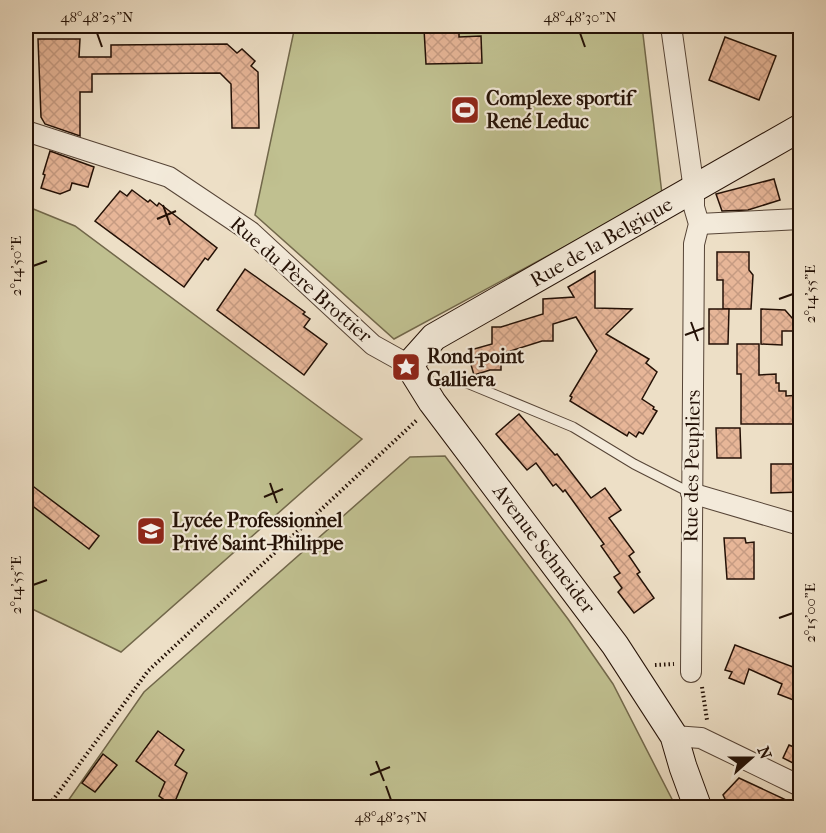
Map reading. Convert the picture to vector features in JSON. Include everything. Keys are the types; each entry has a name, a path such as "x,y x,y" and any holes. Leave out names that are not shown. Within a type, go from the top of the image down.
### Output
{"street":[{"name":"Rue des Peupliers","path":"671,26 694,190 693,207 699,224 694,244 691,672"},
{"name":"Rue de la Belgique","path":"409,365 434,337 801,128"},
{"name":"Rue du Père Brottier","path":"26,131 170,177 251,232 373,345 409,365"},
{"path":"699,224 801,219"},
{"name":"Avenue Schneider","path":"409,365 432,402 605,630 674,736 698,807"},
{"path":"691,493 801,525"},
{"path":"674,736 701,738 801,786"}],"lane":[{"path":"462,381 573,427 634,465 691,493"}],"path":[{"path":"47,807 148,671 417,422 432,402"},
{"path":"657,663 671,663"},
{"path":"691,672 704,689 707,725 701,738"}],"green space":[{"name":"Complexe sportif René Leduc","path":"295,26 642,26 662,194 394,339 255,215"},
{"name":"Lycée Professionnel Privé Saint-Philippe","path":"26,206 75,226 362,439 121,652 26,606"},
{"path":"445,456 568,619 613,684 676,807 63,808 144,692 410,457"}],"building":[{"path":"459,28 459,37 481,36 482,63 426,64 424,29"},
{"path":"725,37 776,56 759,100 709,80"},
{"path":"38,39 80,39 79,57 111,57 111,45 227,44 237,53 242,49 255,61 251,66 258,72 259,128 232,128 231,84 220,73 92,74 92,92 80,92 80,136 45,124 41,117"},
{"path":"50,151 94,167 88,187 72,183 70,190 60,194 41,188"},
{"path":"774,179 780,200 748,210 722,211 716,194"},
{"path":"132,190 148,202 150,200 157,206 159,203 217,248 208,260 205,258 184,287 95,221 120,191 127,196"},
{"path":"717,252 749,252 749,270 753,275 751,309 723,309 723,280 717,280"},
{"path":"245,269 305,312 303,314 310,319 304,327 327,344 304,375 217,310"},
{"path":"595,271 595,308 632,309 606,334 649,359 646,363 657,372 642,399 657,411 643,434 639,432 636,437 629,432 627,436 570,401 572,397 570,396 597,351 576,317 553,324 553,341 542,341 501,354 501,370 490,370 474,375 467,351 492,344 492,327 501,327 543,314 543,299 574,297 568,287"},
{"path":"709,309 729,309 728,344 709,344"},
{"path":"761,309 785,310 801,328 801,331 782,331 782,345 761,344"},
{"path":"737,344 759,344 759,375 776,374 779,391 786,391 786,396 801,395 801,411 793,411 793,424 741,424 741,374 737,374"},
{"path":"519,414 555,455 557,454 591,498 605,488 621,510 609,518 634,552 629,556 640,572 637,574 654,598 634,613 618,592 622,588 614,577 620,573 601,546 604,544 565,490 563,492 556,484 553,486 536,463 527,470 496,434"},
{"path":"716,428 740,428 741,458 717,458"},
{"path":"771,464 801,464 801,492 771,493"},
{"path":"26,481 99,536 89,549 26,501"},
{"path":"724,538 745,538 746,543 754,542 754,579 727,579"},
{"path":"735,645 801,670 801,703 778,694 782,684 749,669 744,684 729,678 732,672 725,670"},
{"path":"158,731 184,750 175,765 187,773 173,806 159,796 165,782 136,761"},
{"path":"789,745 801,750 801,767 783,758"},
{"path":"103,754 117,765 95,792 82,783"},
{"path":"739,778 801,807 729,807 723,795"}],"place":[{"name":"Complexe sportif René Leduc","path":"465,110"},
{"name":"Rond-point Galliera","path":"406,367"},
{"name":"Lycée Professionnel Privé Saint-Philippe","path":"151,531"}]}
